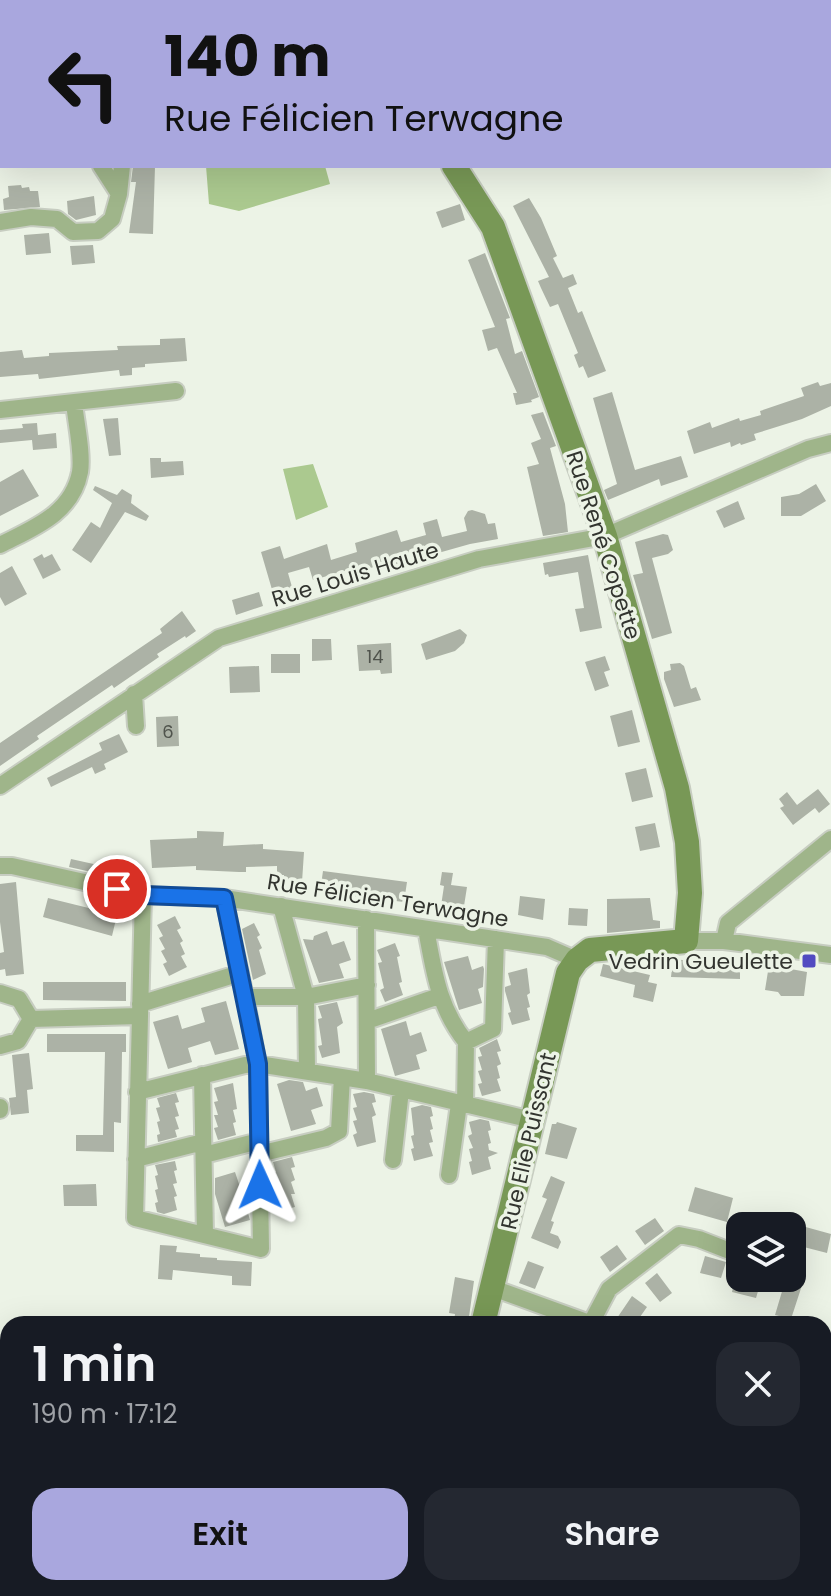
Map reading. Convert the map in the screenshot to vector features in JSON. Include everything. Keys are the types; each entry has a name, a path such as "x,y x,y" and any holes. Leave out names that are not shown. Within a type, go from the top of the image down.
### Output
{"street":[{"path":"102,168 119,194"},
{"path":"0,222 31,217 57,219 73,232 98,231 112,219 122,168"},
{"name":"Rue René Copette","path":"455,168 493,227 605,536 677,788 687,842 690,893 686,941"},
{"path":"0,410 176,391"},
{"path":"0,545 50,519 69,500 80,471 74,403"},
{"name":"Rue Louis Haute","path":"0,786 219,638 479,559 605,536 808,449 831,443"},
{"path":"134,694 136,726"},
{"path":"724,941 728,923 831,839"},
{"name":"Rue Félicien Terwagne","path":"0,866 143,895 224,898 547,947 577,960"},
{"path":"143,895 135,1218 261,1249 258,1064 224,898"},
{"path":"281,906 306,997 307,1070"},
{"path":"366,919 367,1081"},
{"path":"426,929 439,996 451,1023 466,1042 462,1105 449,1175"},
{"path":"466,1042 493,1029 496,939"},
{"path":"577,960 590,950 686,941 724,941 831,955"},
{"name":"Rue Elie Puissant","path":"485,1316 568,973 577,960"},
{"path":"31,1019 140,1010 240,973"},
{"path":"245,997 306,997 367,985"},
{"path":"0,993 19,999 31,1019"},
{"path":"367,1021 439,996"},
{"path":"0,1046 18,1041 31,1019"},
{"path":"137,1092 258,1064 367,1081 532,1120"},
{"path":"202,1075 205,1235"},
{"path":"136,1159 203,1148 259,1147 326,1138 339,1131 342,1077"},
{"path":"393,1160 401,1090"},
{"path":"595,1316 609,1289 679,1235 726,1250"},
{"path":"493,1288 569,1316"}],"green space":[{"path":"206,168 326,168 330,184 239,211 209,204"},
{"path":"313,464 328,507 296,520 283,469"}],"building":[{"path":"133,168 155,168 153,234 129,233 136,182 131,182"},
{"path":"21,185 22,188 29,187 30,191 38,191 40,207 4,210 3,199 9,197 8,186"},
{"path":"94,196 96,215 76,220 68,214 67,201"},
{"path":"529,198 541,218 557,256 553,258 563,278 573,274 577,284 568,288 578,313 582,311 606,371 588,378 583,366 579,368 574,355 578,353 558,304 550,307 541,288 538,281 549,277 513,206"},
{"path":"460,204 465,220 442,228 436,212"},
{"path":"49,233 51,253 26,255 24,235"},
{"path":"93,245 95,263 72,265 70,246"},
{"path":"485,253 510,318 506,319 515,354 522,351 539,397 532,402 516,405 513,393 517,393 497,348 488,351 482,330 495,327 468,260"},
{"path":"185,338 187,361 145,364 145,367 132,368 132,375 120,376 119,370 39,379 38,374 0,377 0,352 22,350 24,358 49,356 49,353 118,350 117,346 160,345 160,339"},
{"path":"818,382 820,386 831,383 831,406 754,434 756,440 731,447 730,442 694,454 687,431 710,422 712,428 739,418 740,421 761,415 760,411 804,396 801,388"},
{"path":"612,392 635,470 681,456 688,477 661,486 659,479 608,500 604,490 617,484 593,398"},
{"path":"543,412 556,446 550,448 565,504 568,532 543,536 527,467 539,464 531,443 541,439 531,415"},
{"path":"118,418 121,455 109,456 103,419"},
{"path":"37,423 38,435 56,433 57,448 33,450 32,440 0,443 0,430"},
{"path":"150,458 161,458 161,462 183,461 184,475 151,478"},
{"path":"23,469 39,496 0,516 0,482"},
{"path":"816,484 826,501 801,516 781,516 781,497 799,494"},
{"path":"95,486 117,495 122,489 132,495 131,503 149,516 146,521 125,512 91,563 72,550 91,522 100,528 112,503 93,490"},
{"path":"738,501 745,519 724,528 716,511"},
{"path":"472,510 485,514 488,524 495,523 498,539 392,566 391,562 313,580 309,567 288,573 292,587 273,593 261,552 280,546 284,559 327,544 331,560 357,552 355,543 397,530 401,542 426,535 423,523 437,519 442,537 467,531 464,518"},
{"path":"668,535 673,550 652,558 672,633 652,639 633,575 643,573 635,542"},
{"path":"42,554 44,558 52,554 61,570 43,579 33,559"},
{"path":"588,555 602,628 580,632 575,609 584,608 578,572 549,577 545,575 543,563"},
{"path":"12,566 27,594 5,606 0,597 0,573"},
{"path":"259,592 263,606 236,615 232,600"},
{"path":"182,611 196,631 37,736 39,739 0,766 0,743 162,633 160,629"},
{"path":"460,629 467,635 464,643 455,651 426,660 421,644"},
{"path":"312,639 331,639 332,660 312,661"},
{"path":"391,643 392,673 359,671 357,645"},
{"path":"271,654 300,654 300,673 271,673"},
{"path":"605,656 610,670 604,672 609,686 595,691 585,662"},
{"path":"680,663 684,666 691,689 696,687 701,700 674,707 664,672 671,670 670,664"},
{"path":"259,666 260,692 230,693 229,667"},
{"path":"632,710 640,742 618,747 610,716"},
{"path":"178,716 179,746 157,747 156,717"},
{"path":"119,734 128,752 104,764 106,769 95,774 92,767 51,787 47,778 102,750 99,743"},
{"path":"646,768 653,797 632,802 625,773"},
{"path":"818,789 830,804 819,813 815,808 793,825 780,808 784,806 779,799 787,792 797,805"},
{"path":"655,823 660,847 640,851 635,827"},
{"path":"197,831 224,832 223,846 263,844 263,849 304,852 302,882 284,881 284,875 277,875 277,866 246,867 246,872 196,870 196,866 152,868 150,840 197,838"},
{"path":"71,859 125,871 123,879 69,867"},
{"path":"323,871 407,882 404,902 320,892"},
{"path":"442,872 453,873 451,885 467,887 464,906 441,906 444,886 440,885"},
{"path":"16,882 24,974 6,976 5,969 0,970 0,953 4,952 0,884"},
{"path":"520,896 545,899 543,920 518,915"},
{"path":"48,898 117,915 112,936 43,917"},
{"path":"650,898 653,920 660,921 660,928 607,933 607,899"},
{"path":"569,908 588,909 587,926 568,925"},
{"path":"175,916 181,928 177,930 185,954 181,956 187,967 169,976 161,951 165,949 159,938 163,936 157,925"},
{"path":"254,923 260,935 257,937 262,948 259,950 266,974 253,980 242,929"},
{"path":"327,931 332,945 344,941 351,960 339,964 344,978 319,983 303,939 313,940 314,936"},
{"path":"395,943 400,956 397,957 402,982 399,983 403,995 385,1002 380,990 384,988 378,963 382,962 377,950"},
{"path":"468,956 472,970 483,966 484,969 483,987 478,989 482,1003 459,1010 444,962"},
{"path":"673,959 740,962 740,979 671,977"},
{"path":"603,964 650,975 648,982 657,984 653,1002 633,997 635,985 600,976"},
{"path":"769,965 807,972 804,996 781,996 778,992 765,990"},
{"path":"527,968 530,1020 512,1025 505,991 505,987 511,985 508,973"},
{"path":"43,982 126,982 126,1001 43,1000"},
{"path":"226,1001 239,1049 215,1055 210,1041 188,1048 192,1062 168,1069 153,1022 178,1015 182,1029 205,1022 201,1008"},
{"path":"337,1002 343,1023 337,1027 340,1053 322,1058 318,1046 322,1045 318,1019 322,1018 318,1006"},
{"path":"406,1021 410,1036 421,1032 427,1051 416,1055 420,1069 395,1076 381,1029"},
{"path":"47,1034 126,1034 126,1052 122,1052 121,1123 114,1122 114,1152 76,1151 76,1135 103,1135 105,1052 47,1052"},
{"path":"497,1039 501,1064 497,1066 500,1078 497,1079 501,1091 482,1096 478,1084 482,1083 478,1071 482,1070 479,1048"},
{"path":"29,1053 33,1089 27,1090 29,1113 11,1115 9,1098 16,1097 12,1055"},
{"path":"289,1080 303,1082 306,1091 317,1087 323,1106 311,1110 316,1124 291,1131 277,1084"},
{"path":"233,1083 237,1109 233,1110 236,1135 218,1140 214,1128 218,1127 214,1115 218,1115 214,1102 218,1101 214,1088"},
{"path":"176,1093 179,1102 175,1103 179,1116 175,1117 179,1129 175,1130 177,1137 158,1142 157,1122 160,1121 156,1108 160,1107 157,1098"},
{"path":"353,1094 374,1094 376,1102 372,1103 376,1115 372,1117 376,1142 357,1147 353,1135 357,1133 353,1121 357,1120 353,1108 357,1107"},
{"path":"422,1105 431,1107 433,1116 430,1117 433,1129 430,1130 433,1142 429,1143 433,1156 414,1161 411,1108"},
{"path":"480,1119 489,1121 489,1150 498,1153 488,1157 491,1169 472,1175 469,1149 473,1148 468,1136 472,1134 469,1122"},
{"path":"557,1122 577,1128 567,1159 545,1154 552,1124"},
{"path":"292,1157 295,1167 291,1168 295,1180 291,1182 295,1194 291,1194 295,1207 276,1212 271,1196 271,1187 276,1186 273,1162"},
{"path":"175,1161 177,1183 173,1184 177,1210 164,1214 157,1212 155,1203 158,1202 155,1190 158,1189 155,1176 158,1175 155,1165"},
{"path":"235,1172 240,1187 249,1184 249,1204 246,1206 250,1220 225,1227 215,1194 215,1178"},
{"path":"551,1176 565,1182 551,1221 554,1222 550,1233 558,1236 561,1242 558,1249 531,1238 547,1199 542,1197"},
{"path":"96,1184 97,1206 64,1206 63,1185"},
{"path":"695,1187 733,1198 730,1212 726,1212 726,1222 688,1211"},
{"path":"655,1218 664,1231 645,1245 635,1231"},
{"path":"806,1227 831,1234 827,1253 806,1248"},
{"path":"160,1245 177,1246 176,1252 200,1254 200,1257 252,1262 251,1286 232,1285 232,1276 173,1270 172,1280 158,1279"},
{"path":"617,1245 627,1259 610,1272 600,1257"},
{"path":"705,1256 726,1262 721,1278 700,1273"},
{"path":"528,1261 544,1267 535,1289 519,1283"},
{"path":"657,1273 672,1293 660,1302 645,1283"},
{"path":"455,1277 474,1281 469,1316 449,1313"},
{"path":"732,1292 758,1292 756,1298"},
{"path":"782,1292 800,1292 792,1316 775,1315"},
{"path":"632,1296 647,1307 641,1316 618,1316"}],"place":[{"name":"Vedrin Gueulette","path":"809,961"}],"route":[{"path":"117,889 143,895 224,898 258,1064 260,1185"}]}
